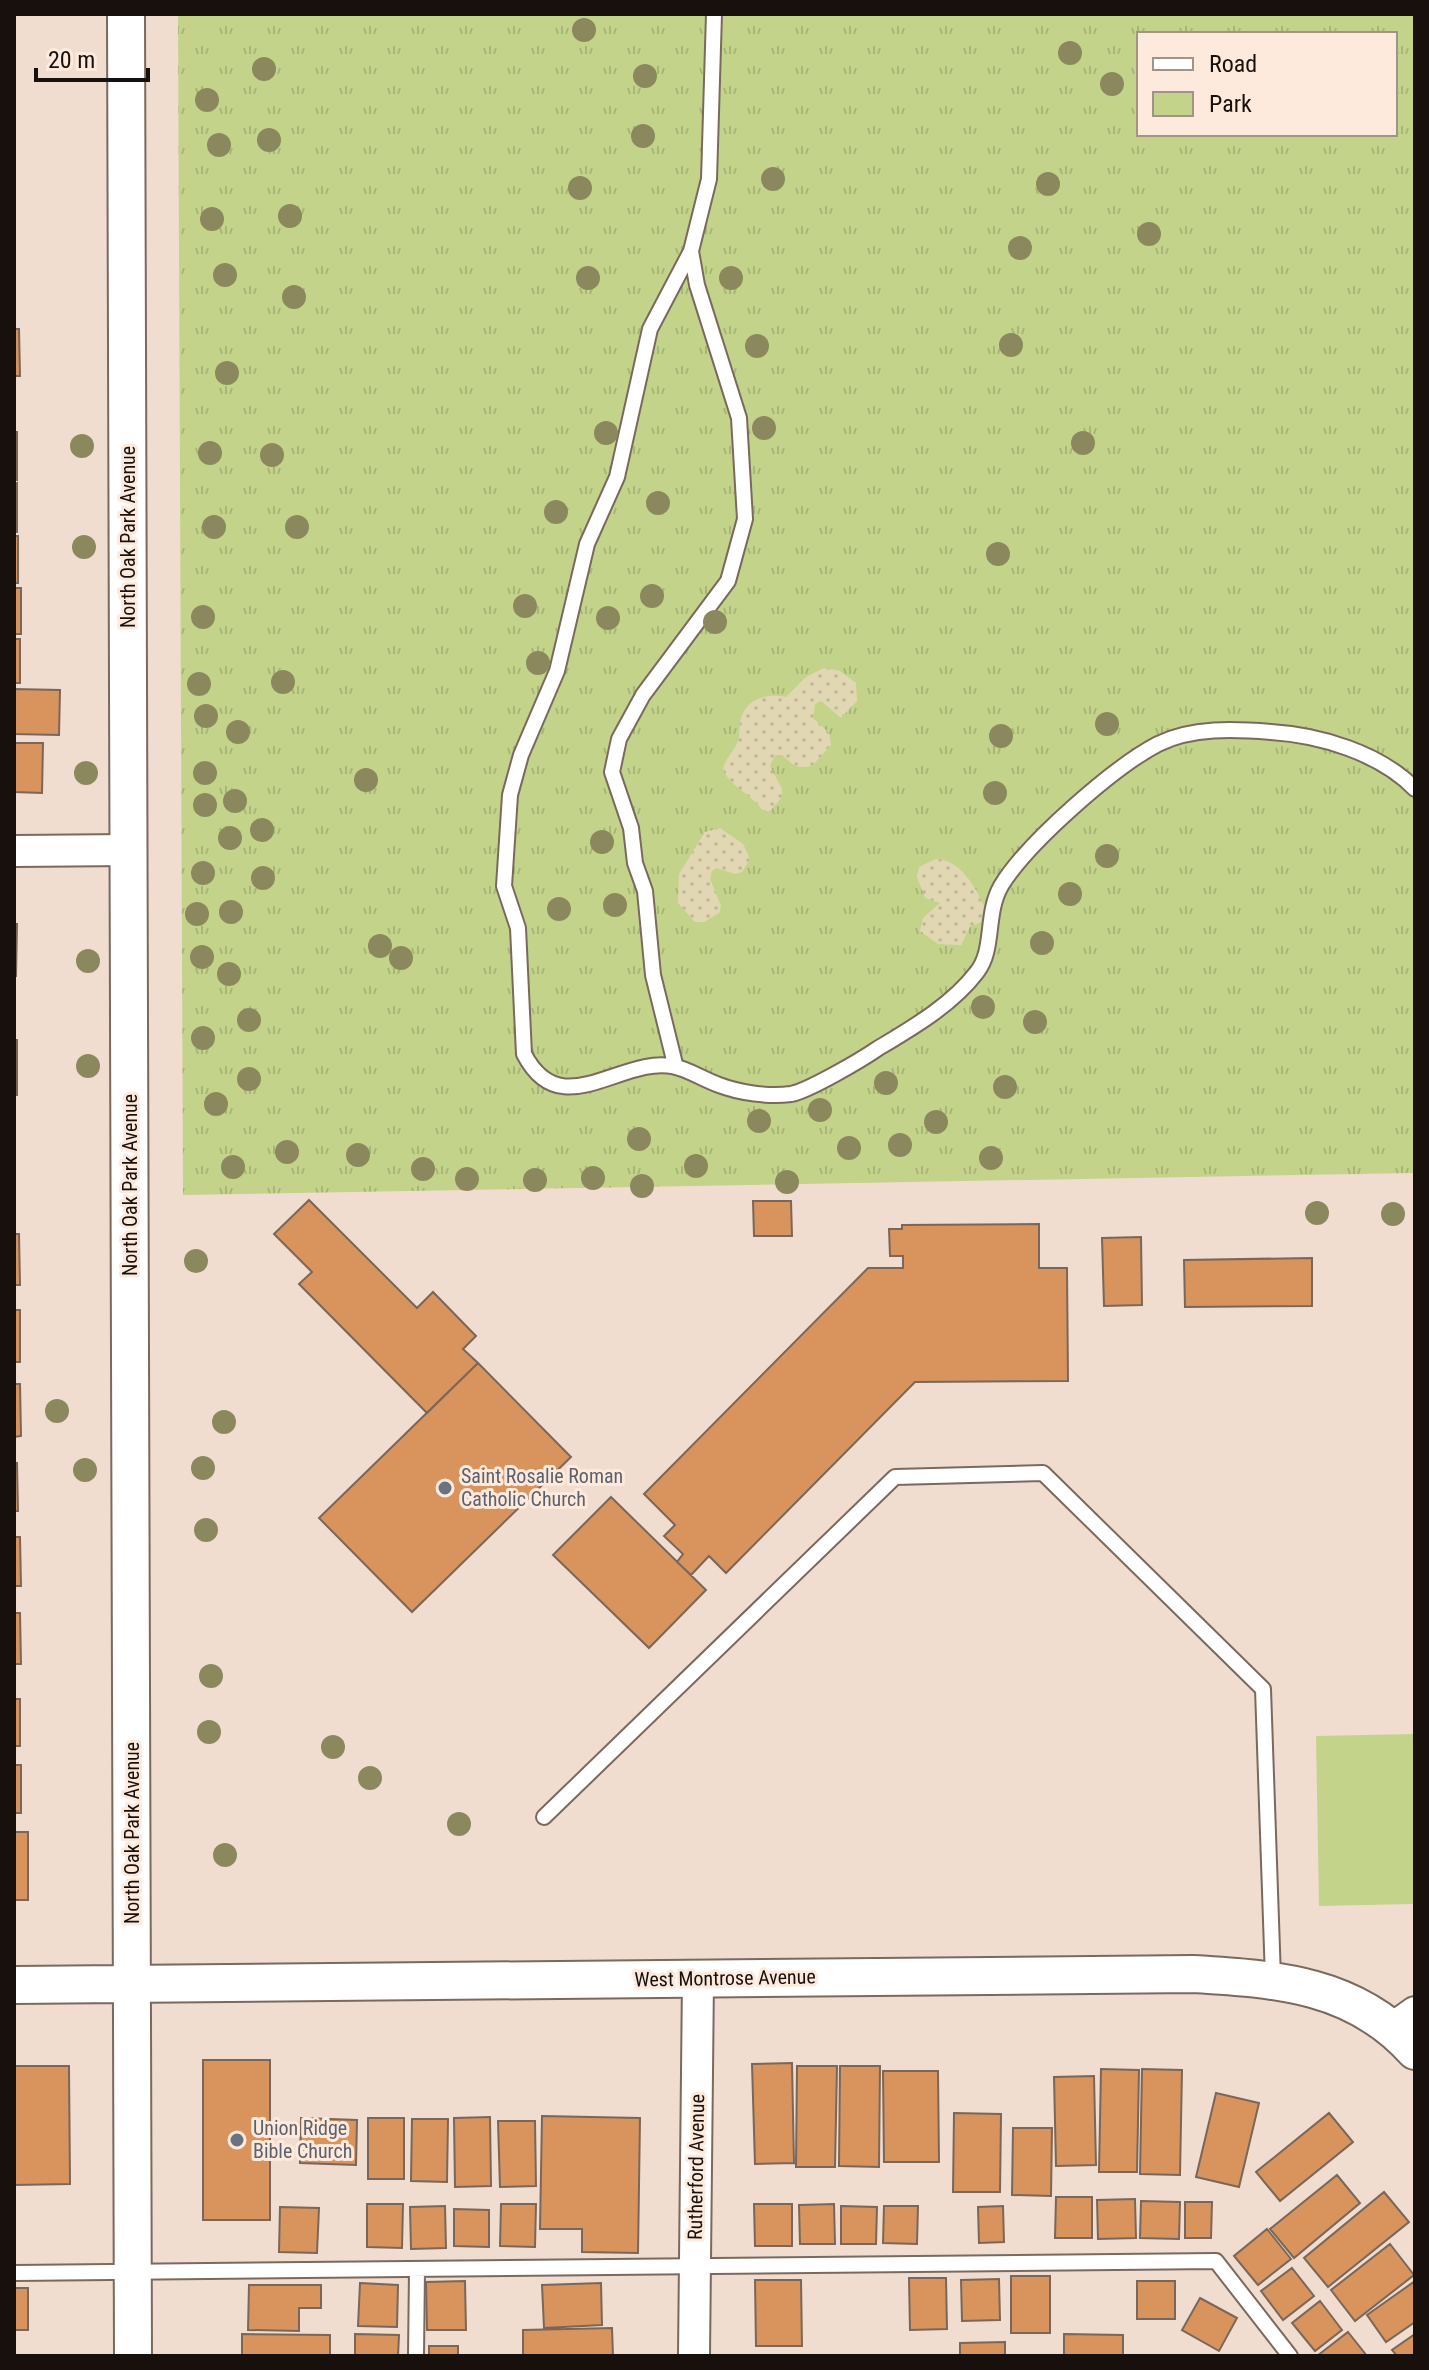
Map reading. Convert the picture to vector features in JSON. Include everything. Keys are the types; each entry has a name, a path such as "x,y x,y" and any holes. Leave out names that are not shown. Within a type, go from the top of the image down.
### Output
{"street":[{"name":"North Oak Park Avenue","path":"126,14 133,2356"},
{"path":"14,851 129,850"},
{"name":"West Montrose Avenue","path":"14,1985 1193,1974 1273,1978 1343,1997 1408,2030"},
{"name":"Rutherford Avenue","path":"694,2356 698,1978"}],"lane":[{"path":"714,14 709,179 691,251 650,329 617,477 587,544 557,671 521,755 510,795 504,886 518,928 524,1054 534,1073 547,1083 579,1087 628,1071 675,1064 721,1086 761,1094 794,1094 875,1051 942,1007 979,970 988,942 989,911 1002,884 1056,823 1159,744 1186,735 1235,729 1301,734 1372,758 1415,789"},
{"path":"675,1064 653,975 645,891 635,863 631,828 612,772 619,739 643,695 728,581 745,519 739,418 697,285 691,251"},
{"path":"544,1817 895,1477 1043,1473 1263,1689 1273,1978"},
{"path":"14,2273 1216,2261 1290,2356"},
{"path":"416,2356 417,2270"}],"green space":[{"path":"178,14 1415,14 1415,1173 183,1195"},
{"path":"1415,1734 1415,1904 1319,1906 1316,1736"}],"sand":[{"path":"824,668 840,671 856,683 857,701 841,718 821,701 815,704 813,718 829,733 831,745 812,766 798,766 782,755 775,755 770,766 782,789 782,797 770,811 763,811 723,770 738,741 743,714 757,699 786,697 806,677"},
{"path":"720,828 743,844 750,859 742,872 735,874 716,868 712,871 710,879 721,906 719,913 704,922 695,922 678,903 679,874 705,832"},
{"path":"936,859 945,860 959,869 984,906 981,922 970,927 961,945 938,944 920,931 923,918 940,903 925,898 917,877 919,867"}],"building":[{"path":"14,329 19,329 20,376 14,376"},
{"path":"14,432 17,432 17,480 14,480"},
{"path":"17,483 17,532 14,532 14,484"},
{"path":"14,536 18,536 18,583 14,583"},
{"path":"14,588 21,588 21,634 14,634"},
{"path":"14,639 20,639 20,683 14,683"},
{"path":"14,689 60,690 59,735 14,734"},
{"path":"14,743 43,743 42,793 14,792"},
{"path":"14,924 17,924 16,976 14,976"},
{"path":"14,1040 17,1040 17,1095 14,1095"},
{"path":"309,1200 417,1308 433,1292 476,1336 463,1349 478,1363 427,1413 299,1284 312,1272 274,1234"},
{"path":"753,1201 791,1201 792,1236 754,1236"},
{"path":"1039,1224 1039,1268 1067,1268 1068,1381 915,1382 726,1573 709,1556 691,1575 677,1562 683,1554 664,1536 675,1525 644,1494 868,1268 903,1268 903,1256 890,1256 889,1229 902,1229 902,1225"},
{"path":"14,1234 19,1234 20,1285 14,1285"},
{"path":"1141,1237 1142,1305 1104,1306 1102,1238"},
{"path":"1312,1258 1312,1306 1185,1307 1184,1260"},
{"path":"14,1310 20,1310 20,1362 14,1362"},
{"name":"Saint Rosalie Roman Catholic Church","path":"478,1363 571,1457 412,1612 319,1518"},
{"path":"14,1384 20,1384 21,1436 14,1437"},
{"path":"14,1463 17,1463 18,1511 14,1511"},
{"path":"611,1497 706,1590 649,1648 553,1555"},
{"path":"14,1537 20,1537 21,1586 14,1586"},
{"path":"14,1613 20,1613 21,1664 14,1664"},
{"path":"14,1699 20,1699 20,1746 14,1746"},
{"path":"14,1765 21,1765 21,1813 14,1813"},
{"path":"14,1832 28,1832 28,1900 14,1900"},
{"name":"Union Ridge Bible Church","path":"203,2060 270,2060 270,2220 203,2220"},
{"path":"792,2063 794,2163 755,2164 752,2064"},
{"path":"14,2066 69,2066 70,2184 14,2185"},
{"path":"797,2066 837,2066 835,2167 796,2167"},
{"path":"840,2066 880,2066 879,2167 839,2166"},
{"path":"1101,2069 1139,2070 1137,2172 1099,2172"},
{"path":"1142,2069 1182,2070 1180,2175 1140,2174"},
{"path":"883,2071 938,2071 939,2162 884,2162"},
{"path":"1094,2076 1096,2165 1056,2166 1054,2077"},
{"path":"1216,2093 1259,2103 1239,2187 1196,2177"},
{"path":"954,2113 1001,2114 1000,2192 953,2192"},
{"path":"1329,2113 1353,2142 1280,2201 1256,2172"},
{"path":"542,2116 640,2118 638,2253 582,2252 582,2229 540,2229"},
{"path":"490,2117 491,2186 455,2187 454,2118"},
{"path":"301,2118 357,2120 356,2165 300,2163"},
{"path":"368,2118 404,2118 404,2179 368,2179"},
{"path":"412,2119 448,2119 447,2182 411,2181"},
{"path":"498,2121 535,2121 536,2186 500,2187"},
{"path":"1013,2128 1052,2128 1051,2196 1012,2195"},
{"path":"1337,2175 1360,2203 1294,2258 1270,2229"},
{"path":"1384,2192 1409,2222 1328,2287 1304,2258"},
{"path":"1056,2197 1092,2197 1092,2238 1055,2238"},
{"path":"1135,2199 1136,2238 1098,2239 1097,2200"},
{"path":"1141,2201 1180,2202 1179,2239 1140,2238"},
{"path":"1185,2202 1212,2202 1211,2238 1185,2238"},
{"path":"367,2204 403,2204 402,2248 367,2247"},
{"path":"501,2204 536,2204 535,2247 500,2246"},
{"path":"754,2204 792,2204 792,2246 755,2246"},
{"path":"834,2204 835,2244 800,2244 799,2205"},
{"path":"445,2206 446,2248 411,2249 410,2207"},
{"path":"841,2206 877,2207 876,2244 841,2244"},
{"path":"884,2206 918,2206 917,2244 883,2243"},
{"path":"1003,2206 1004,2242 979,2243 978,2207"},
{"path":"280,2207 319,2208 317,2253 279,2252"},
{"path":"454,2209 489,2210 489,2247 454,2246"},
{"path":"1267,2229 1291,2259 1258,2285 1234,2256"},
{"path":"1390,2244 1414,2275 1355,2321 1331,2290"},
{"path":"1292,2268 1314,2296 1283,2320 1261,2291"},
{"path":"1011,2276 1050,2276 1050,2333 1011,2333"},
{"path":"909,2278 946,2278 947,2329 910,2330"},
{"path":"999,2279 1000,2320 962,2321 961,2280"},
{"path":"755,2280 801,2280 802,2346 756,2346"},
{"path":"465,2281 466,2330 427,2330 426,2282"},
{"path":"1137,2281 1175,2281 1175,2319 1137,2319"},
{"path":"1415,2281 1415,2322 1386,2342 1367,2315"},
{"path":"360,2283 398,2285 397,2327 358,2326"},
{"path":"601,2283 602,2325 544,2328 542,2285"},
{"path":"249,2285 321,2285 321,2308 299,2308 299,2331 248,2330"},
{"path":"14,2288 28,2288 28,2330 14,2330"},
{"path":"1200,2298 1237,2318 1219,2351 1182,2330"},
{"path":"1320,2301 1342,2330 1315,2351 1292,2323"},
{"path":"612,2328 613,2356 523,2356 523,2330"},
{"path":"1348,2332 1367,2356 1317,2356"},
{"path":"242,2334 330,2335 330,2356 242,2356"},
{"path":"355,2334 399,2335 398,2356 355,2356"},
{"path":"1064,2334 1123,2335 1123,2356 1064,2356"},
{"path":"1415,2334 1415,2356 1397,2356 1392,2350"},
{"path":"1005,2342 1005,2356 960,2356 960,2343"},
{"path":"429,2346 458,2346 458,2356 429,2356"}],"place":[{"name":"Saint Rosalie Roman Catholic Church","path":"445,1488"},
{"name":"Union Ridge Bible Church","path":"237,2140"}]}
